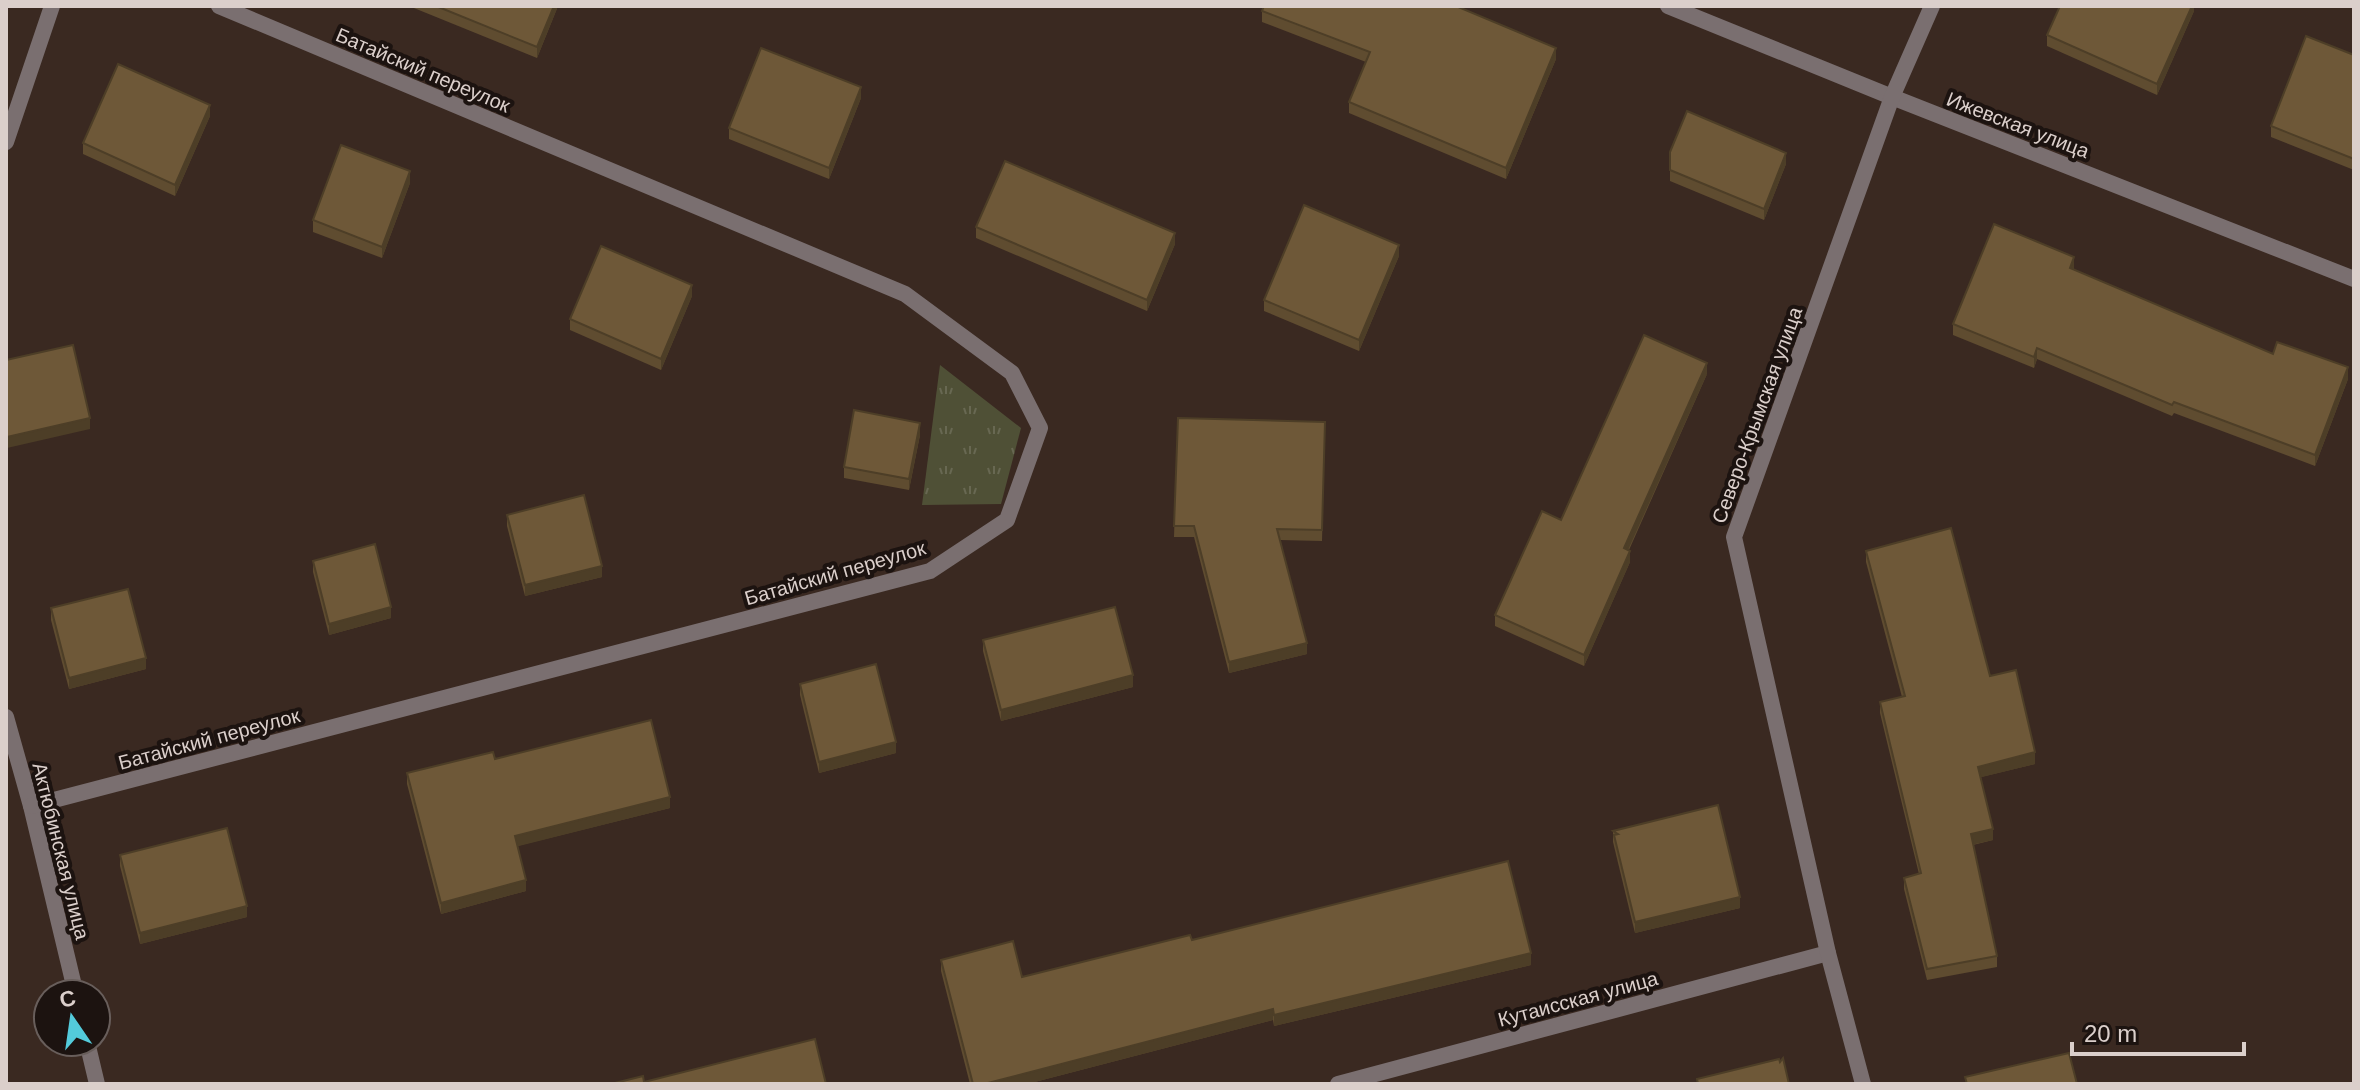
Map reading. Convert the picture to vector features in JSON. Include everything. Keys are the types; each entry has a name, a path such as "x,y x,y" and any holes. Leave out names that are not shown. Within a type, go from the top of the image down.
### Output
{"street":[{"path":"6,142 52,6"},
{"name":"Батайский переулок","path":"31,806 930,571 1007,520 1040,428 1012,373 905,294 219,6"},
{"name":"Ижевская улица","path":"1668,6 2354,279"},
{"name":"Северо-Крымская улица","path":"1863,1084 1828,953 1734,537 1892,97 1932,6"},
{"name":"Актюбинская улица","path":"6,717 72,978"},
{"name":"Кутаисская улица","path":"1338,1084 1828,953"},
{"path":"91,1058 97,1084"}],"green space":[{"path":"940,365 1021,428 1001,504 922,505"}],"building":[{"path":"436,6 554,6 537,47"},
{"path":"1264,6 1456,6 1556,48 1506,168 1349,102 1370,52 1262,11"},
{"path":"2060,6 2192,6 2157,84 2047,35"},
{"path":"2306,36 2354,55 2354,159 2271,126"},
{"path":"761,48 861,87 829,168 729,128"},
{"path":"118,64 210,105 175,185 83,143"},
{"path":"1687,111 1786,153 1764,209 1670,170 1670,152"},
{"path":"341,145 410,171 382,247 313,220"},
{"path":"1005,161 1175,233 1147,300 976,227"},
{"path":"1304,205 1399,245 1359,340 1264,300"},
{"path":"1994,224 2074,257 2070,268 2273,354 2277,342 2348,367 2315,455 2174,402 2172,405 2037,348 2034,357 1953,324"},
{"path":"601,246 692,285 661,359 570,319"},
{"path":"1644,335 1707,363 1624,548 1630,551 1584,655 1495,615 1542,511 1561,520"},
{"path":"73,345 90,418 7,437 6,360"},
{"path":"854,410 920,423 909,479 844,467"},
{"path":"1178,418 1325,422 1322,530 1277,529 1307,643 1229,662 1194,526 1174,526"},
{"path":"584,495 602,566 525,585 507,515"},
{"path":"1951,528 1990,676 2016,670 2035,752 1978,767 1993,829 1971,834 1997,956 1927,969 1904,878 1921,873 1880,702 1905,696 1866,551"},
{"path":"375,544 391,607 329,624 313,561"},
{"path":"128,589 146,658 69,678 51,608"},
{"path":"1115,607 1133,675 1001,710 983,640"},
{"path":"876,664 896,742 819,762 800,684"},
{"path":"651,720 670,797 515,836 526,880 441,903 407,773 493,752 495,759"},
{"path":"1718,805 1740,897 1635,922 1614,835 1618,834 1613,831"},
{"path":"227,828 247,906 140,933 120,855"},
{"path":"1508,861 1531,953 1274,1015 1273,1009 984,1084 973,1084 941,960 1013,941 1022,977 1190,935 1192,940"},
{"path":"815,1039 826,1084 611,1084 643,1076 644,1082"},
{"path":"2069,1053 2077,1084 1967,1084 1965,1077"},
{"path":"1783,1058 1789,1084 1698,1084 1697,1079 1779,1059 1780,1062"}]}
